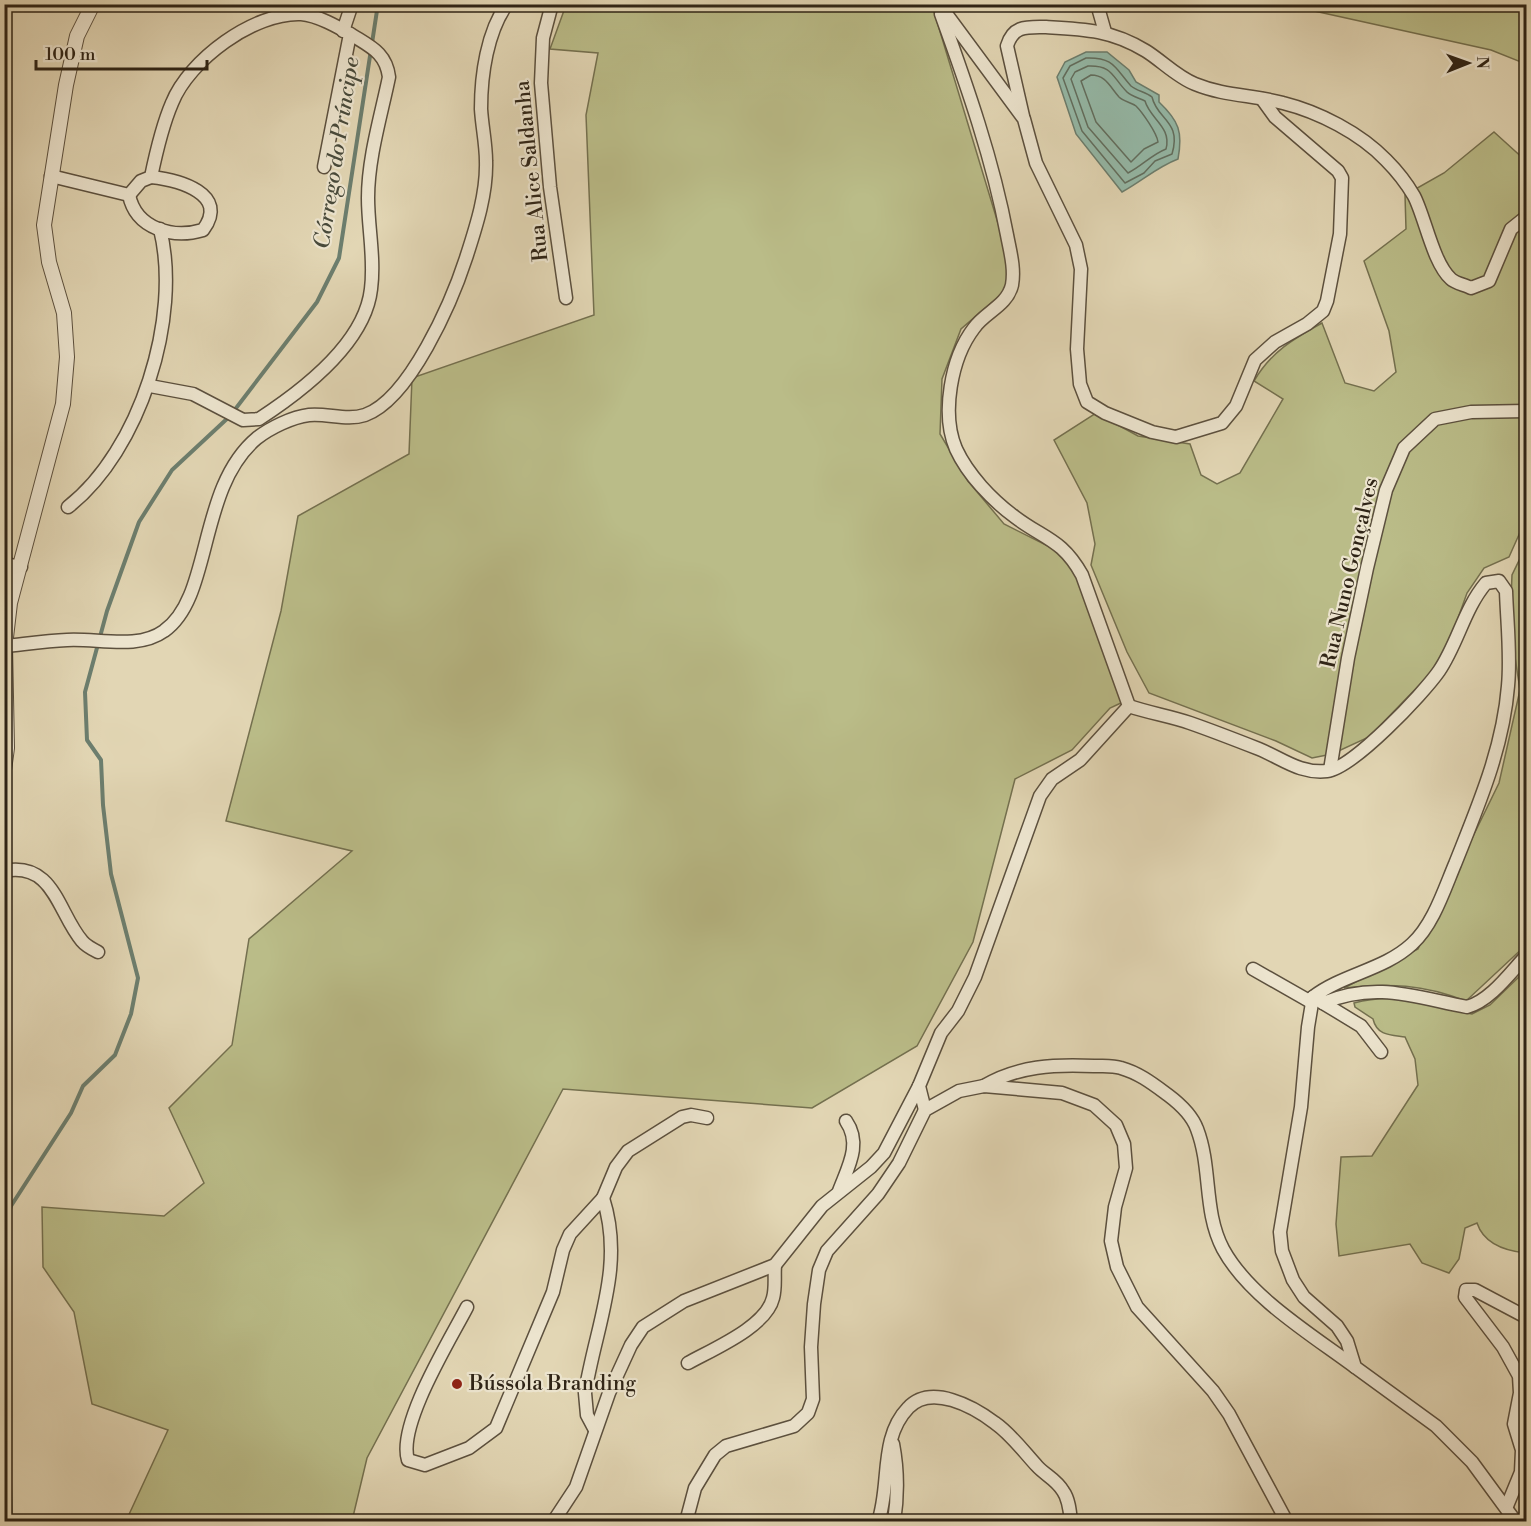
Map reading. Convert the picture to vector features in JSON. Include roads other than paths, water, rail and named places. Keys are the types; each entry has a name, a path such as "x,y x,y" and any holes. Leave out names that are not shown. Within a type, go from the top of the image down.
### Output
{"street":[{"path":"4,770 7,748 5,646 10,603 64,392 67,357 64,313 49,262 44,225 77,36 93,4"},
{"path":"324,167 352,4"},
{"path":"5,646 85,639 114,642 154,638 167,630 189,600 208,531 228,472 257,438 289,420 310,415 335,417 364,415 380,406 417,365 465,260 483,200 486,162 482,108 484,75 489,44 500,14 507,4"},
{"name":"Rua Alice Saldanha","path":"552,4 543,38 541,83 550,187 566,298"},
{"path":"938,4 990,165 1013,267 1012,285 1006,300 975,326 961,348 951,387 950,426 956,448 972,476 1015,517 1053,539 1073,558 1082,575 1129,706"},
{"path":"938,4 1024,118"},
{"path":"1097,4 1105,32"},
{"path":"150,386 193,394 243,420 259,419 274,410 344,350 361,325 371,290 372,244 368,199 370,169 389,77 387,62 370,47 311,10 303,14 275,17 246,28 189,73 172,102 151,177"},
{"path":"1262,99 1275,117 1338,171 1342,178 1340,234 1323,311 1307,324 1275,342 1255,360 1236,406 1222,423 1176,437 1152,432 1105,413 1087,402 1080,384 1077,349 1082,269 1076,245 1036,163 1024,118 1007,46 1010,35 1018,28 1079,28 1105,32 1144,50 1192,83 1221,93 1262,99 1317,115 1362,140 1386,160 1413,195 1436,252 1450,279 1471,288 1489,280 1511,229 1527,217"},
{"path":"51,176 129,195"},
{"path":"151,177 190,188 206,196 212,208 211,220 203,230 177,235 160,229 135,215 129,195 141,181 151,177"},
{"path":"68,507 85,494 129,434 150,386 166,285 167,256 160,229"},
{"name":"Rua Nuno Gonçalves","path":"1330,770 1348,658 1367,568 1386,490 1404,448 1435,419 1471,412 1527,411"},
{"path":"4,564 21,567"},
{"path":"1129,706 1187,722 1261,750 1297,769 1330,770 1351,759 1419,695 1452,651 1465,615 1476,594 1486,583 1499,581 1506,591 1509,685 1501,733 1481,801 1438,902 1414,943 1391,960 1330,984 1316,1001 1280,1232 1282,1251 1293,1280 1304,1297 1338,1326 1347,1341 1355,1367"},
{"path":"553,1521 576,1486 595,1430 622,1364 643,1327 684,1301 775,1265 822,1206 871,1167 884,1153 919,1086 941,1034 958,1011 975,977 1040,796 1052,779 1080,760 1129,706"},
{"path":"4,871 18,868 37,875 57,893 83,943 98,952"},
{"path":"1316,1001 1350,994 1389,991 1467,1007 1477,1005 1527,956"},
{"path":"1253,969 1361,1026 1382,1052"},
{"path":"984,1086 999,1077 1057,1064 1119,1067 1145,1078 1174,1099 1189,1114 1197,1128 1204,1158 1210,1213 1224,1250 1254,1288 1355,1367 1436,1426 1472,1462 1516,1521"},
{"path":"919,1086 926,1110"},
{"path":"686,1521 695,1488 715,1455 726,1446 794,1426 808,1413 813,1399 811,1347 814,1304 823,1260 899,1163 926,1110 959,1091 984,1086 1062,1093 1094,1105 1116,1125 1124,1144 1126,1168 1115,1207 1111,1241 1117,1267 1137,1306 1213,1391 1229,1414 1287,1521"},
{"path":"467,1307 416,1407 405,1451 408,1460 416,1464 425,1465 469,1448 496,1428 553,1292 563,1250 570,1234 603,1198 616,1167 628,1151 682,1117 691,1115 707,1118"},
{"path":"838,1192 852,1157 854,1143 852,1130 846,1121"},
{"path":"595,1430 587,1415 585,1393 613,1257 610,1219 603,1198"},
{"path":"688,1363 758,1321 770,1308 774,1297 775,1265"},
{"path":"1507,1506 1521,1472 1522,1450 1514,1424 1523,1382 1503,1347 1465,1297 1466,1290 1475,1290 1527,1317"},
{"path":"878,1521 891,1437 907,1408 916,1401 930,1397 946,1398 996,1423 1039,1469 1054,1479 1065,1493 1071,1521"},
{"path":"891,1437 896,1460 897,1502 894,1521"}],"water":[{"path":"1086,52 1107,52 1129,70 1136,82 1159,95 1159,102 1171,115 1178,128 1180,141 1178,159 1122,192 1076,134 1057,77 1065,62"}],"waterway":[{"name":"Córrego do Príncipe","path":"4,1228 11,1206 71,1113 83,1086 115,1055 131,1014 138,978 111,874 103,805 101,760 87,740 85,692 107,611 139,522 172,470 230,416 317,302 339,258 378,4"},
{"name":"Córrego do Príncipe","path":"4,1318 10,1326 4,1345"},
{"name":"Córrego do Príncipe","path":"4,1387 8,1406 11,1522"}],"place":[{"name":"Bússola Branding","path":"457,1384"}]}
